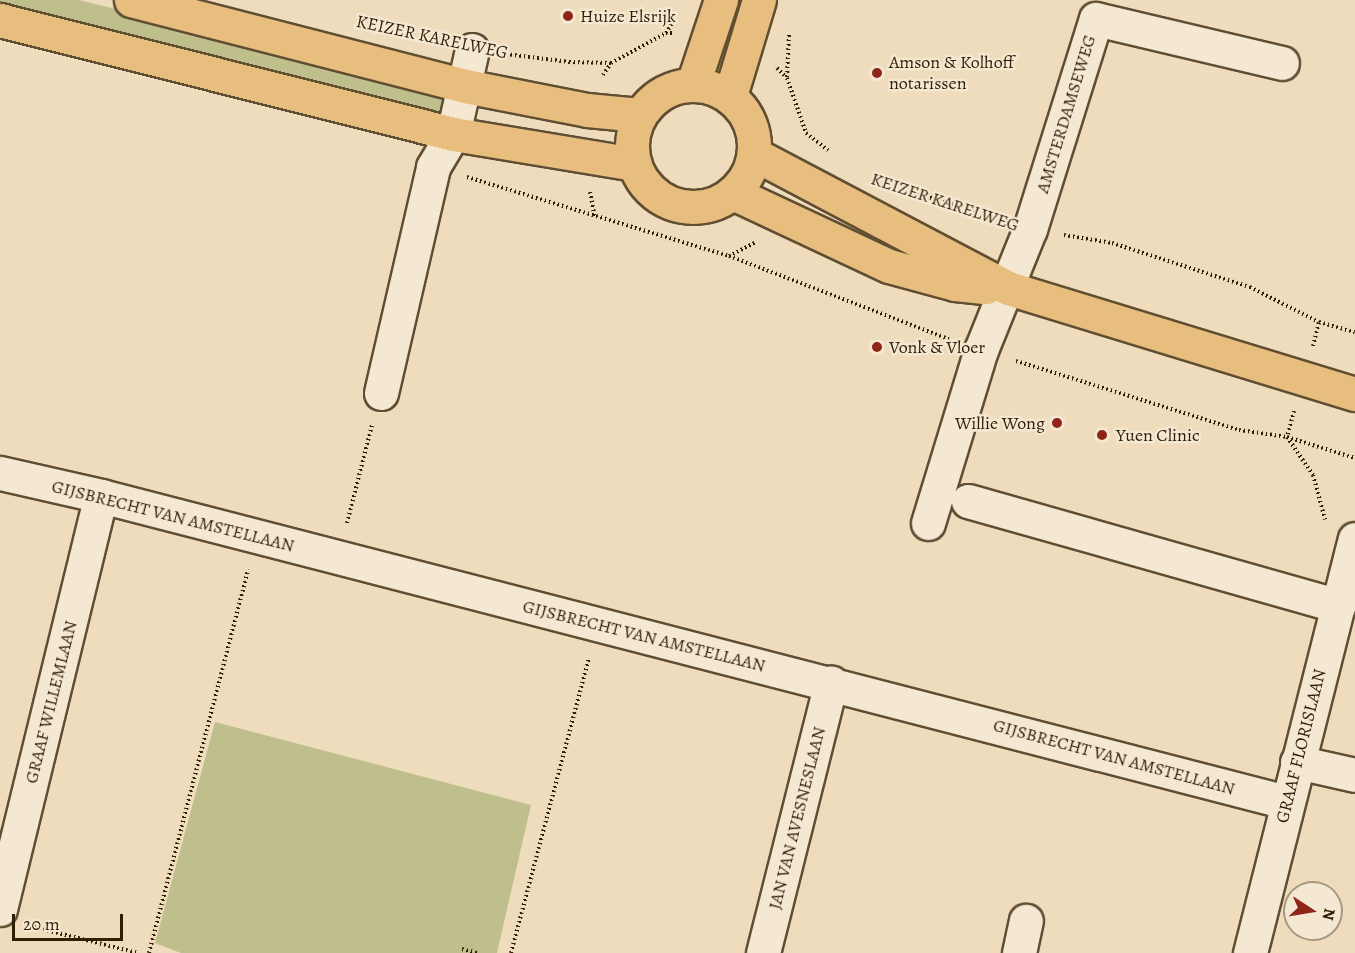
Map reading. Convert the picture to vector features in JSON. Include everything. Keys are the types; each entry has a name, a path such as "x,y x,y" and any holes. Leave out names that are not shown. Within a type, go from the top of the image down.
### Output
{"main road":[{"name":"KEIZER KARELWEG","path":"131,0 465,86 587,110 640,115"},
{"path":"693,84 721,0"},
{"path":"730,96 747,47 759,0"},
{"path":"0,20 453,134 635,164"},
{"path":"693,84 712,87 730,96 750,121 754,154 747,175 734,193 712,205 688,207 665,201 652,190 635,164 632,139 640,115 662,93 693,84"},
{"path":"754,154 820,192 1008,288 1355,394"},
{"path":"734,193 889,266 955,284 1008,288"}],"street":[{"name":"AMSTERDAMSEWEG","path":"928,523 981,350 1030,230 1095,19 1282,63"},
{"path":"381,393 433,167 453,134 472,50"},
{"name":"GIJSBRECHT VAN AMSTELLAAN","path":"0,473 101,496 597,625 831,682 1286,802"},
{"name":"GRAAF WILLEMLAAN","path":"11,917 101,496"},
{"path":"968,501 1338,606"},
{"name":"GRAAF FLORISLAAN","path":"1250,953 1286,802 1355,539"},
{"name":"JAN VAN AVESNESLAAN","path":"764,953 831,682"},
{"path":"1297,762 1355,775"},
{"path":"1019,953 1026,921"}],"path":[{"path":"790,28 787,78 806,133 838,157"},
{"name":"KEIZER KARELWEG","path":"472,50 569,63 611,63 666,33 709,36"},
{"path":"747,47 787,78"},
{"name":"KEIZER KARELWEG","path":"888,184 1030,230 1112,243 1250,287 1319,322 1355,332"},
{"path":"1319,322 1287,437 1314,475 1326,524"},
{"path":"338,558 381,393"},
{"path":"149,953 257,536"},
{"path":"511,953 597,625"},
{"path":"11,917 138,953"},
{"path":"462,949 478,953"}],"green space":[{"path":"0,0 79,0 447,90 440,121 0,6"},
{"path":"215,722 531,805 497,953 181,953 155,943"}],"place":[{"name":"Huize Elsrijk","path":"568,16"},
{"name":"Amson & Kolhoff notarissen","path":"877,73"},
{"name":"Vonk & Vloer","path":"877,347"},
{"name":"Willie Wong","path":"1057,423"},
{"name":"Yuen Clinic","path":"1102,435"}]}
